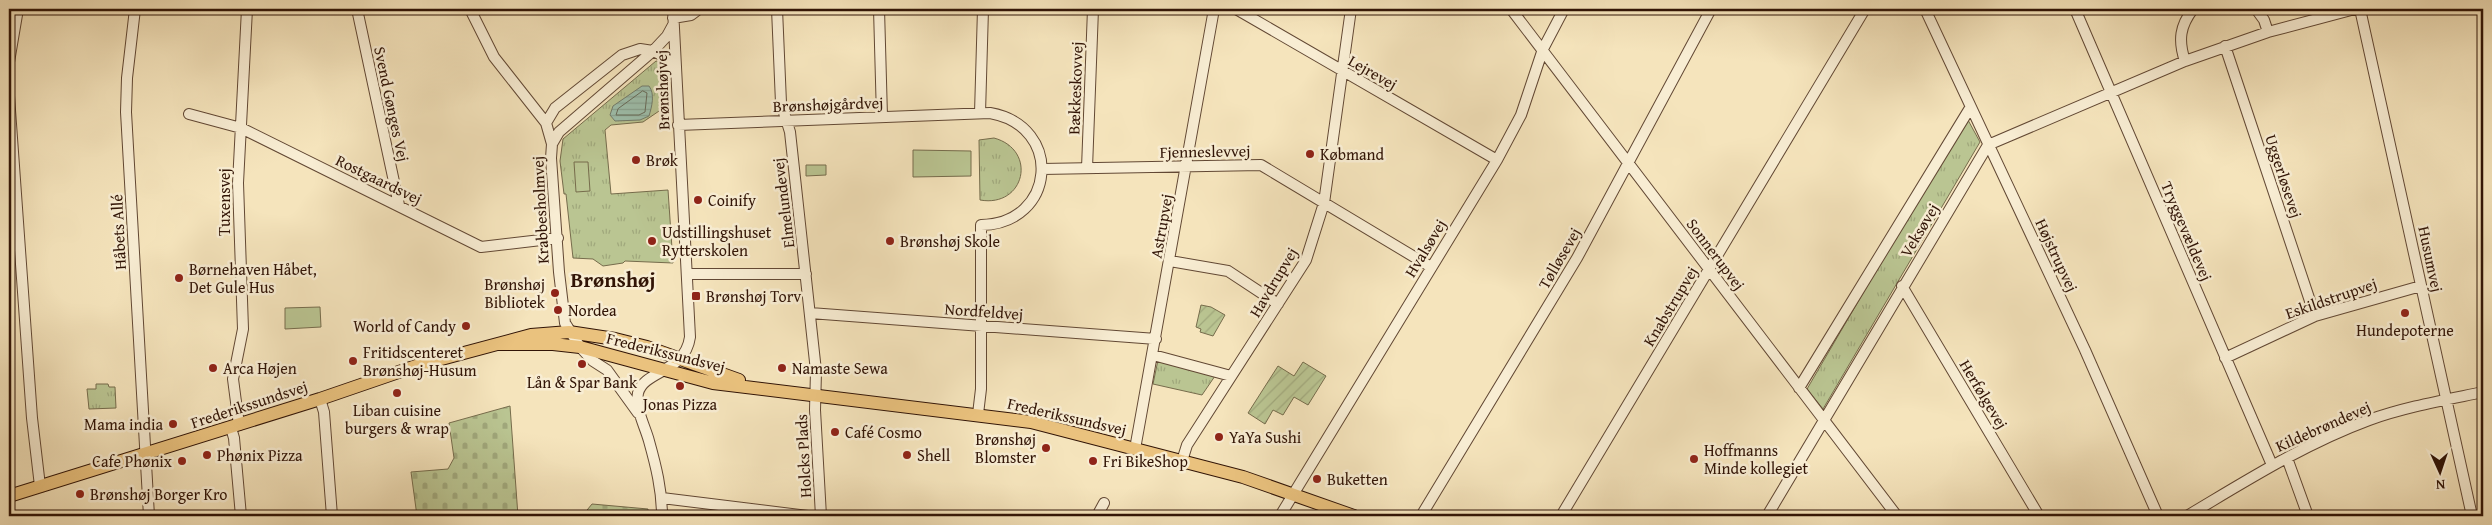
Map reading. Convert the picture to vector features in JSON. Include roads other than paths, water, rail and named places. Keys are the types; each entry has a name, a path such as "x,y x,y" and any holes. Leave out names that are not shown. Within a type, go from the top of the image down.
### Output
{"main road":[{"name":"Frederikssundsvej","path":"9,496 320,399 411,368 532,336 569,332 614,338 765,388"},
{"name":"Frederikssundsvej","path":"499,344 580,347 713,382 1031,422 1243,478 1354,516"}],"street":[{"path":"9,62 18,9"},
{"name":"Håbets Allé","path":"135,9 127,78 126,112 149,516"},
{"name":"Tuxensvej","path":"241,516 234,438 233,379 243,329 238,183 247,9"},
{"name":"Svend Gønges Vej","path":"357,9 399,205"},
{"path":"470,9 494,57 546,123 552,144"},
{"path":"673,17 691,15 699,9"},
{"name":"Elmelundevej","path":"777,9 781,103 790,132 817,394"},
{"path":"879,9 882,117"},
{"path":"980,113 983,9"},
{"name":"Bækkeskovvej","path":"1086,168 1093,9"},
{"name":"Astrupvej","path":"1135,449 1214,9"},
{"name":"Lejrevej","path":"1236,9 1497,160"},
{"name":"Havdrupvej","path":"1182,461 1187,445 1306,260 1324,204 1352,9"},
{"name":"Sonnerupvej","path":"1511,9 1897,516"},
{"name":"Hvalsøvej","path":"1280,516 1497,160 1521,115 1543,49 1564,9"},
{"name":"Tølløsevej","path":"1420,516 1577,258 1711,9"},
{"name":"Knabstrupvej","path":"1561,516 1865,9"},
{"name":"Højstrupvej","path":"1925,9 2085,350 2158,516"},
{"name":"Tryggevældevej","path":"2075,9 2272,465"},
{"path":"2185,60 2180,47 2180,32 2185,18 2193,9"},
{"path":"2256,9 2264,20 2268,32"},
{"path":"1988,145 2185,60 2268,32 2355,9"},
{"name":"Husumvej","path":"2360,9 2472,516"},
{"name":"Krabbesholmvej","path":"640,415 607,370 580,347 569,332 565,322 559,272 551,158 552,144 569,122 653,51 667,36 673,17"},
{"name":"Brønshøjvej","path":"673,17 678,78 676,87 690,337 680,360"},
{"name":"Uggerløsevej","path":"2225,46 2315,316"},
{"path":"546,123 555,108 622,56 640,49 653,51 670,60 676,87"},
{"path":"9,96 32,418 40,486"},
{"name":"Veksøvej","path":"1799,388 1970,108"},
{"name":"Brønshøjgårdvej","path":"678,125 980,113 1001,115 1019,124 1033,139 1042,169"},
{"name":"Rostgaardsvej","path":"189,114 241,128 481,247 558,238"},
{"name":"Veksøvej","path":"1767,516 1902,286 1988,145"},
{"name":"Fjenneslevvej","path":"1042,169 1261,165 1431,267"},
{"path":"978,414 981,389 981,226 1001,223 1024,210 1038,189 1042,169"},
{"path":"1170,261 1228,270 1278,304"},
{"path":"687,274 806,274"},
{"name":"Herfølgevej","path":"1902,286 2039,516"},
{"name":"Eskildstrupvej","path":"2225,358 2315,316 2421,286"},
{"name":"Nordfeldvej","path":"810,313 1156,339"},
{"path":"1153,355 1231,376"},
{"path":"662,516 662,498 658,474 640,415 638,392 642,386 680,360"},
{"name":"Kildebrøndevej","path":"2187,516 2272,465 2370,420 2483,392"},
{"name":"Holcks Plads","path":"817,394 815,410 821,516"},
{"path":"320,399 324,421 332,516"},
{"path":"2287,458 2308,516"},
{"path":"662,498 808,516"},
{"path":"1096,516 1104,502"}],"water":[{"path":"642,86 649,86 652,93 649,116 640,120 615,121 610,115 613,106"}],"place":[{"name":"Købmand","path":"1310,154"},
{"name":"Brøk","path":"636,160"},
{"name":"Coinify","path":"698,200"},
{"name":"Udstillingshuset Rytterskolen","path":"652,241"},
{"name":"Brønshøj Skole","path":"890,241"},
{"name":"Børnehaven Håbet, Det Gule Hus","path":"179,278"},
{"name":"Brønshøj Bibliotek","path":"555,293"},
{"name":"Brønshøj Torv","path":"696,296"},
{"name":"Nordea","path":"558,310"},
{"name":"Hundepoterne","path":"2405,313"},
{"name":"World of Candy","path":"466,326"},
{"name":"Fritidscenteret Brønshøj-Husum","path":"353,361"},
{"name":"Lån & Spar Bank","path":"582,364"},
{"name":"Arca Højen","path":"213,368"},
{"name":"Namaste Sewa","path":"782,368"},
{"name":"Jonas Pizza","path":"680,386"},
{"name":"Liban cuisine burgers & wrap","path":"397,393"},
{"name":"Mama india","path":"173,424"},
{"name":"Café Cosmo","path":"835,432"},
{"name":"YaYa Sushi","path":"1219,437"},
{"name":"Brønshøj Blomster","path":"1046,448"},
{"name":"Phønix Pizza","path":"207,455"},
{"name":"Shell","path":"907,455"},
{"name":"Hoffmanns Minde kollegiet","path":"1694,459"},
{"name":"Cafe Phønix","path":"182,461"},
{"name":"Fri BikeShop","path":"1093,461"},
{"name":"Buketten","path":"1317,479"},
{"name":"Brønshøj Borger Kro","path":"80,494"}],"district":[{"name":"Brønshøj","path":"613,279"}]}
